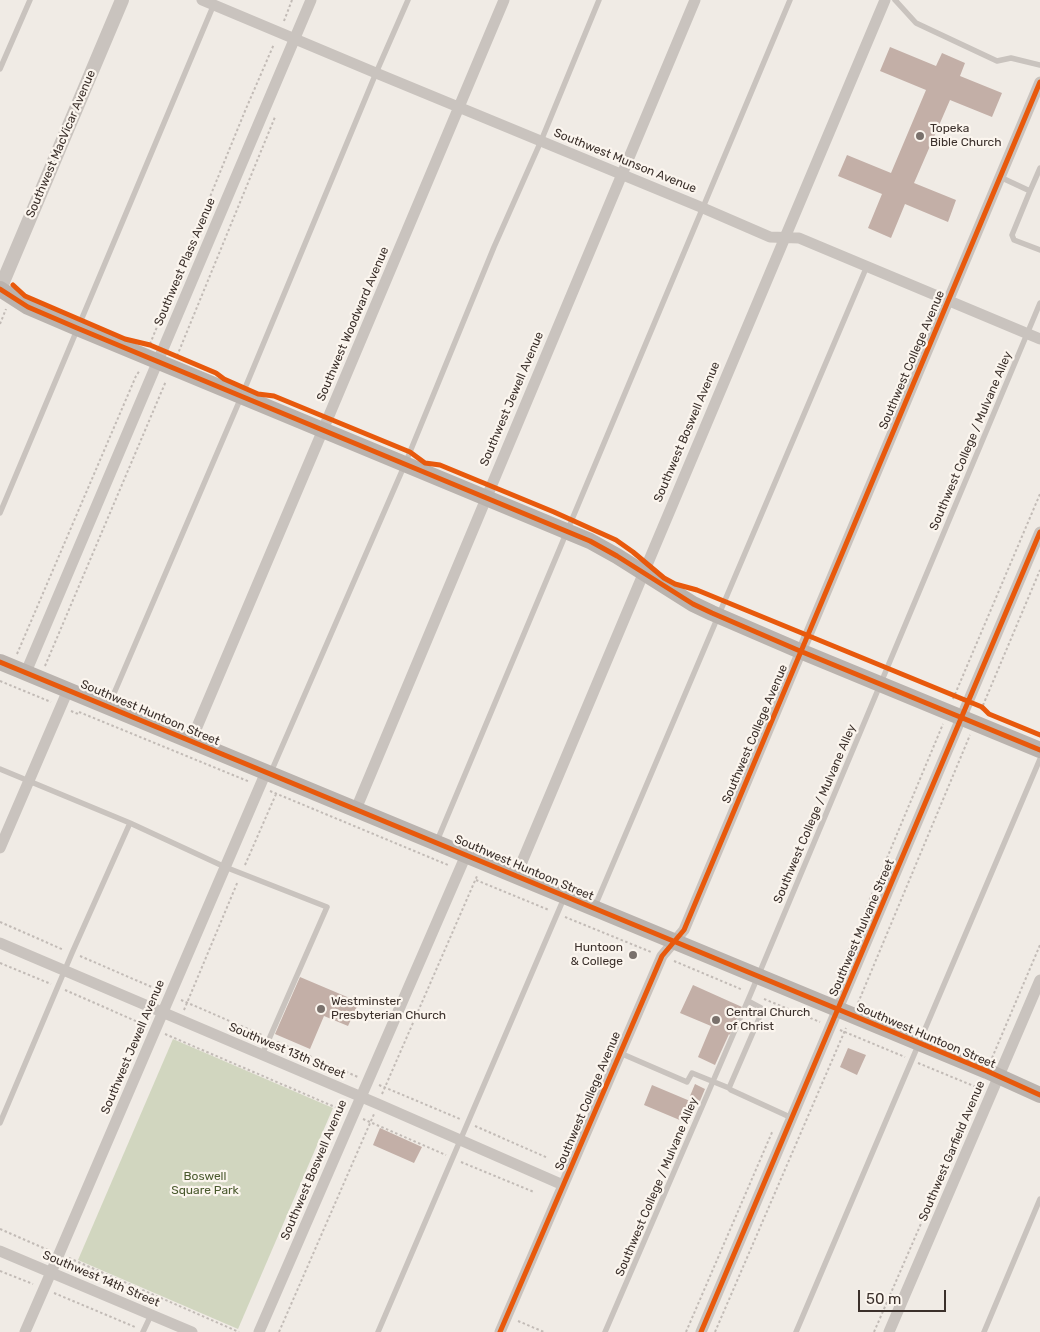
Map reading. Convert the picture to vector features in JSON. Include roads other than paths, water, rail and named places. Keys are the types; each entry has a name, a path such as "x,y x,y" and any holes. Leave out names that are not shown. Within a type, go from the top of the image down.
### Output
{"main road":[{"path":"0,289 28,307 77,328 161,355 241,396 567,532 602,548 694,604 718,616 881,684 968,717 1040,750"},
{"name":"Southwest Huntoon Street","path":"0,662 190,741 265,777 356,809 436,843 463,862 483,862 1040,1095"}],"street":[{"name":"Southwest MacVicar Avenue","path":"0,289 122,0"},
{"name":"Southwest Munson Avenue","path":"202,0 214,2 294,40 622,174 770,237 800,238 1040,339"},
{"name":"Southwest Plass Avenue","path":"26,672 311,0"},
{"name":"Southwest Woodward Avenue","path":"190,741 504,0"},
{"name":"Southwest Jewell Avenue","path":"356,809 695,0"},
{"name":"Southwest Boswell Avenue","path":"516,876 885,0"},
{"name":"Southwest College Avenue","path":"500,1332 662,956 684,930 1040,82"},
{"name":"Southwest Mulvane Street","path":"703,1332 792,1118 968,717 968,702 1040,532"},
{"path":"0,848 68,690"},
{"name":"Southwest Jewell Avenue","path":"25,1332 265,777"},
{"name":"Southwest Boswell Avenue","path":"259,1332 463,862"},
{"name":"Southwest 13th Street","path":"0,943 563,1184"},
{"name":"Southwest Garfield Avenue","path":"889,1332 992,1074 1040,980"},
{"name":"Southwest 14th Street","path":"0,1251 192,1332"}],"lane":[{"path":"0,69 30,0"},
{"path":"109,707 408,0"},
{"path":"265,777 405,464 494,247 599,0"},
{"path":"436,843 790,0"},
{"path":"895,0 916,23 996,61 1011,58 1040,64"},
{"path":"0,513 214,2"},
{"path":"1040,168 1012,235 1014,240 1040,250"},
{"path":"1000,178 1030,191"},
{"path":"594,908 867,266"},
{"name":"Southwest College / Mulvane Alley","path":"606,1332 748,1001 1040,303"},
{"path":"796,1332 1040,759"},
{"path":"0,769 130,823 225,868 328,907 262,1054"},
{"path":"0,1123 64,971 130,823"},
{"path":"378,1332 565,896"},
{"path":"729,1088 761,1014 761,1008 748,1001"},
{"path":"620,1053 687,1082 692,1072 792,1118"},
{"path":"984,1332 1040,1199"},
{"path":"143,1331 151,1315"}],"place":[{"name":"Topeka Bible Church","path":"920,136"},
{"name":"Huntoon & College","path":"633,955"},
{"name":"Westminster Presbyterian Church","path":"321,1009"},
{"name":"Central Church of Christ","path":"716,1020"}],"park label":[{"name":"Boswell Square Park","path":"205,1184"}]}
